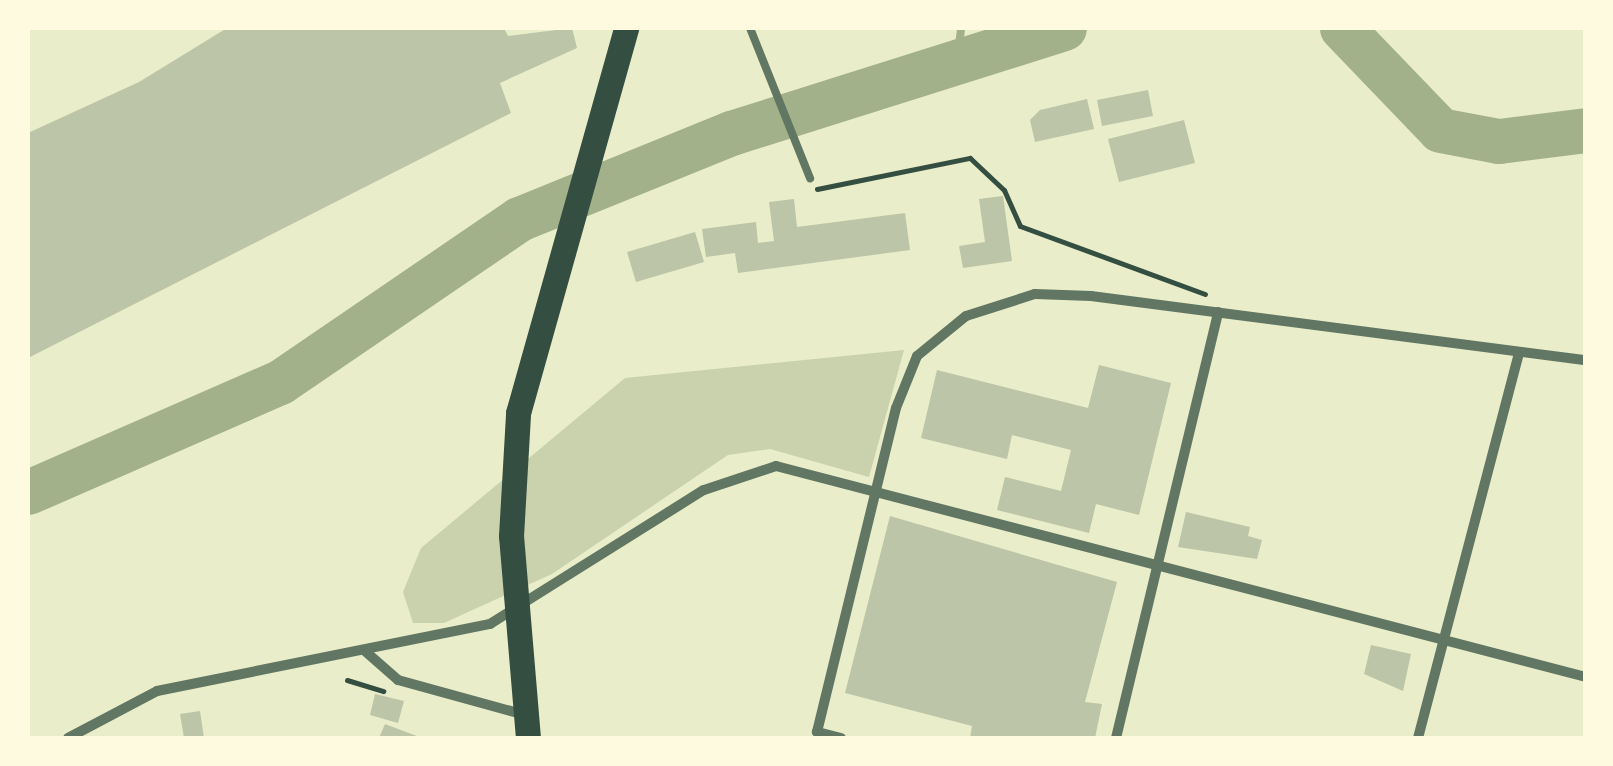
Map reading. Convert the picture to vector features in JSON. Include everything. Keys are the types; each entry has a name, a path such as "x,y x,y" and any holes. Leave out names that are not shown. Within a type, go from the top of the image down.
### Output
{"main road":[{"path":"527,727 511,536 518,413 626,28"}],"street":[{"path":"842,738 817,732 916,356 966,316 1036,294 1218,312 1518,356 1586,360"},
{"path":"1116,738 1218,312"},
{"path":"1418,738 1518,356"},
{"path":"68,738 156,691 490,624 704,490 776,466 1586,677"},
{"path":"365,651 398,680 527,727"}],"lane":[{"path":"750,28 810,178"}],"path":[{"path":"810,178 826,193 970,158 1004,190 1020,226 1201,289 1218,312"}],"green space":[{"path":"904,350 869,477 770,449 728,455 552,574 444,623 413,623 403,592 421,548 625,378"}],"building":[{"path":"227,28 504,28 508,36 572,28 577,48 500,83 511,113 28,358 28,133 139,82"},
{"path":"1148,90 1153,116 1102,126 1097,100"},
{"path":"1087,99 1094,129 1035,142 1030,120 1040,110"},
{"path":"1184,120 1195,163 1119,182 1108,139"},
{"path":"1003,196 1012,261 963,268 959,246 985,242 979,199"},
{"path":"794,199 797,227 905,213 910,250 738,273 735,253 706,257 702,229 756,222 758,243 774,241 769,202"},
{"path":"695,232 704,262 636,282 627,252"},
{"path":"1099,365 1171,383 1139,515 1096,504 1089,533 997,510 1005,477 1061,491 1071,450 1012,435 1007,459 921,438 937,370 1088,408"},
{"path":"1186,512 1250,527 1248,536 1262,540 1257,559 1178,547"},
{"path":"890,516 1117,582 1085,702 1102,704 1095,738 970,738 972,726 845,693"},
{"path":"1371,645 1411,654 1403,691 1364,674"},
{"path":"375,694 404,701 398,723 370,715"},
{"path":"200,711 204,738 184,738 180,714"},
{"path":"385,724 422,738 379,738"}],"waterway":[{"path":"957,62 961,28"},
{"path":"28,492 280,382 519,219 731,133 1064,28"},
{"path":"1342,28 1440,130 1499,141 1586,130"}]}
